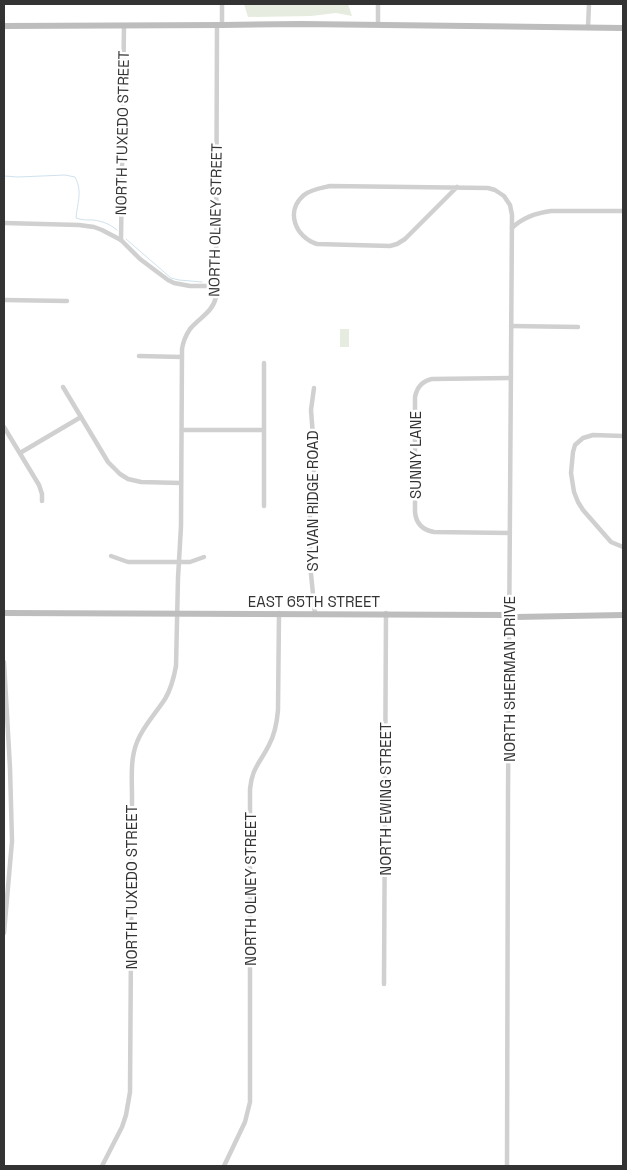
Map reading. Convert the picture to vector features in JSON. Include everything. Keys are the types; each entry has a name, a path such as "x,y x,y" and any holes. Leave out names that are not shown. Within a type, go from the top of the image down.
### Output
{"street":[{"name":"NORTH OLNEY STREET","path":"178,613 183,344 188,332 210,310 216,297 219,25 222,4"},
{"path":"378,4 378,24"},
{"path":"588,28 589,4"},
{"path":"4,26 378,24 623,28"},
{"name":"NORTH TUXEDO STREET","path":"121,240 124,26"},
{"path":"330,186 457,187 405,239 397,244 385,246 319,245 301,235 296,227 294,218 295,209 304,195 330,186"},
{"name":"NORTH SHERMAN DRIVE","path":"457,187 488,188 494,190 502,194 511,208 507,1166"},
{"path":"512,228 527,217 542,212 623,211"},
{"path":"4,223 88,226 102,230 121,240 162,277 174,283 190,286 216,286"},
{"path":"4,300 67,301"},
{"path":"511,326 578,327"},
{"path":"140,356 182,356"},
{"path":"264,363 264,506"},
{"name":"SUNNY LANE","path":"510,533 434,532 420,526 415,517 415,397 422,383 432,379 511,378"},
{"path":"64,387 108,462 120,474 128,479 141,482 181,482"},
{"name":"SYLVAN RIDGE ROAD","path":"314,388 311,410 314,473 310,516 310,557 314,614"},
{"path":"20,453 81,416"},
{"path":"4,428 40,488 42,502"},
{"path":"182,430 263,430"},
{"path":"623,436 592,436 584,438 579,442 574,448 571,478 575,496 583,510 609,540 615,545 623,547"},
{"path":"111,556 128,562 192,562 204,557"},
{"name":"EAST 65TH STREET","path":"4,613 279,613 516,617 623,615"},
{"name":"NORTH TUXEDO STREET","path":"102,1166 122,1127 130,1092 133,756 136,742 141,732 166,698 174,679 177,663 178,613"},
{"name":"NORTH OLNEY STREET","path":"224,1166 246,1119 249,1106 250,789 254,772 269,747 277,721 279,613"},
{"name":"NORTH EWING STREET","path":"384,984 386,614"},
{"path":"4,662 12,841 4,933"}],"shaded area":[{"path":"244,4 348,4 352,16 336,13 311,16 248,17"},
{"path":"340,329 349,329 349,347 340,347"}],"waterway":[{"path":"4,176 65,175 75,177 79,187 76,218 103,222 117,230"},
{"path":"126,239 171,278 202,282"}]}
